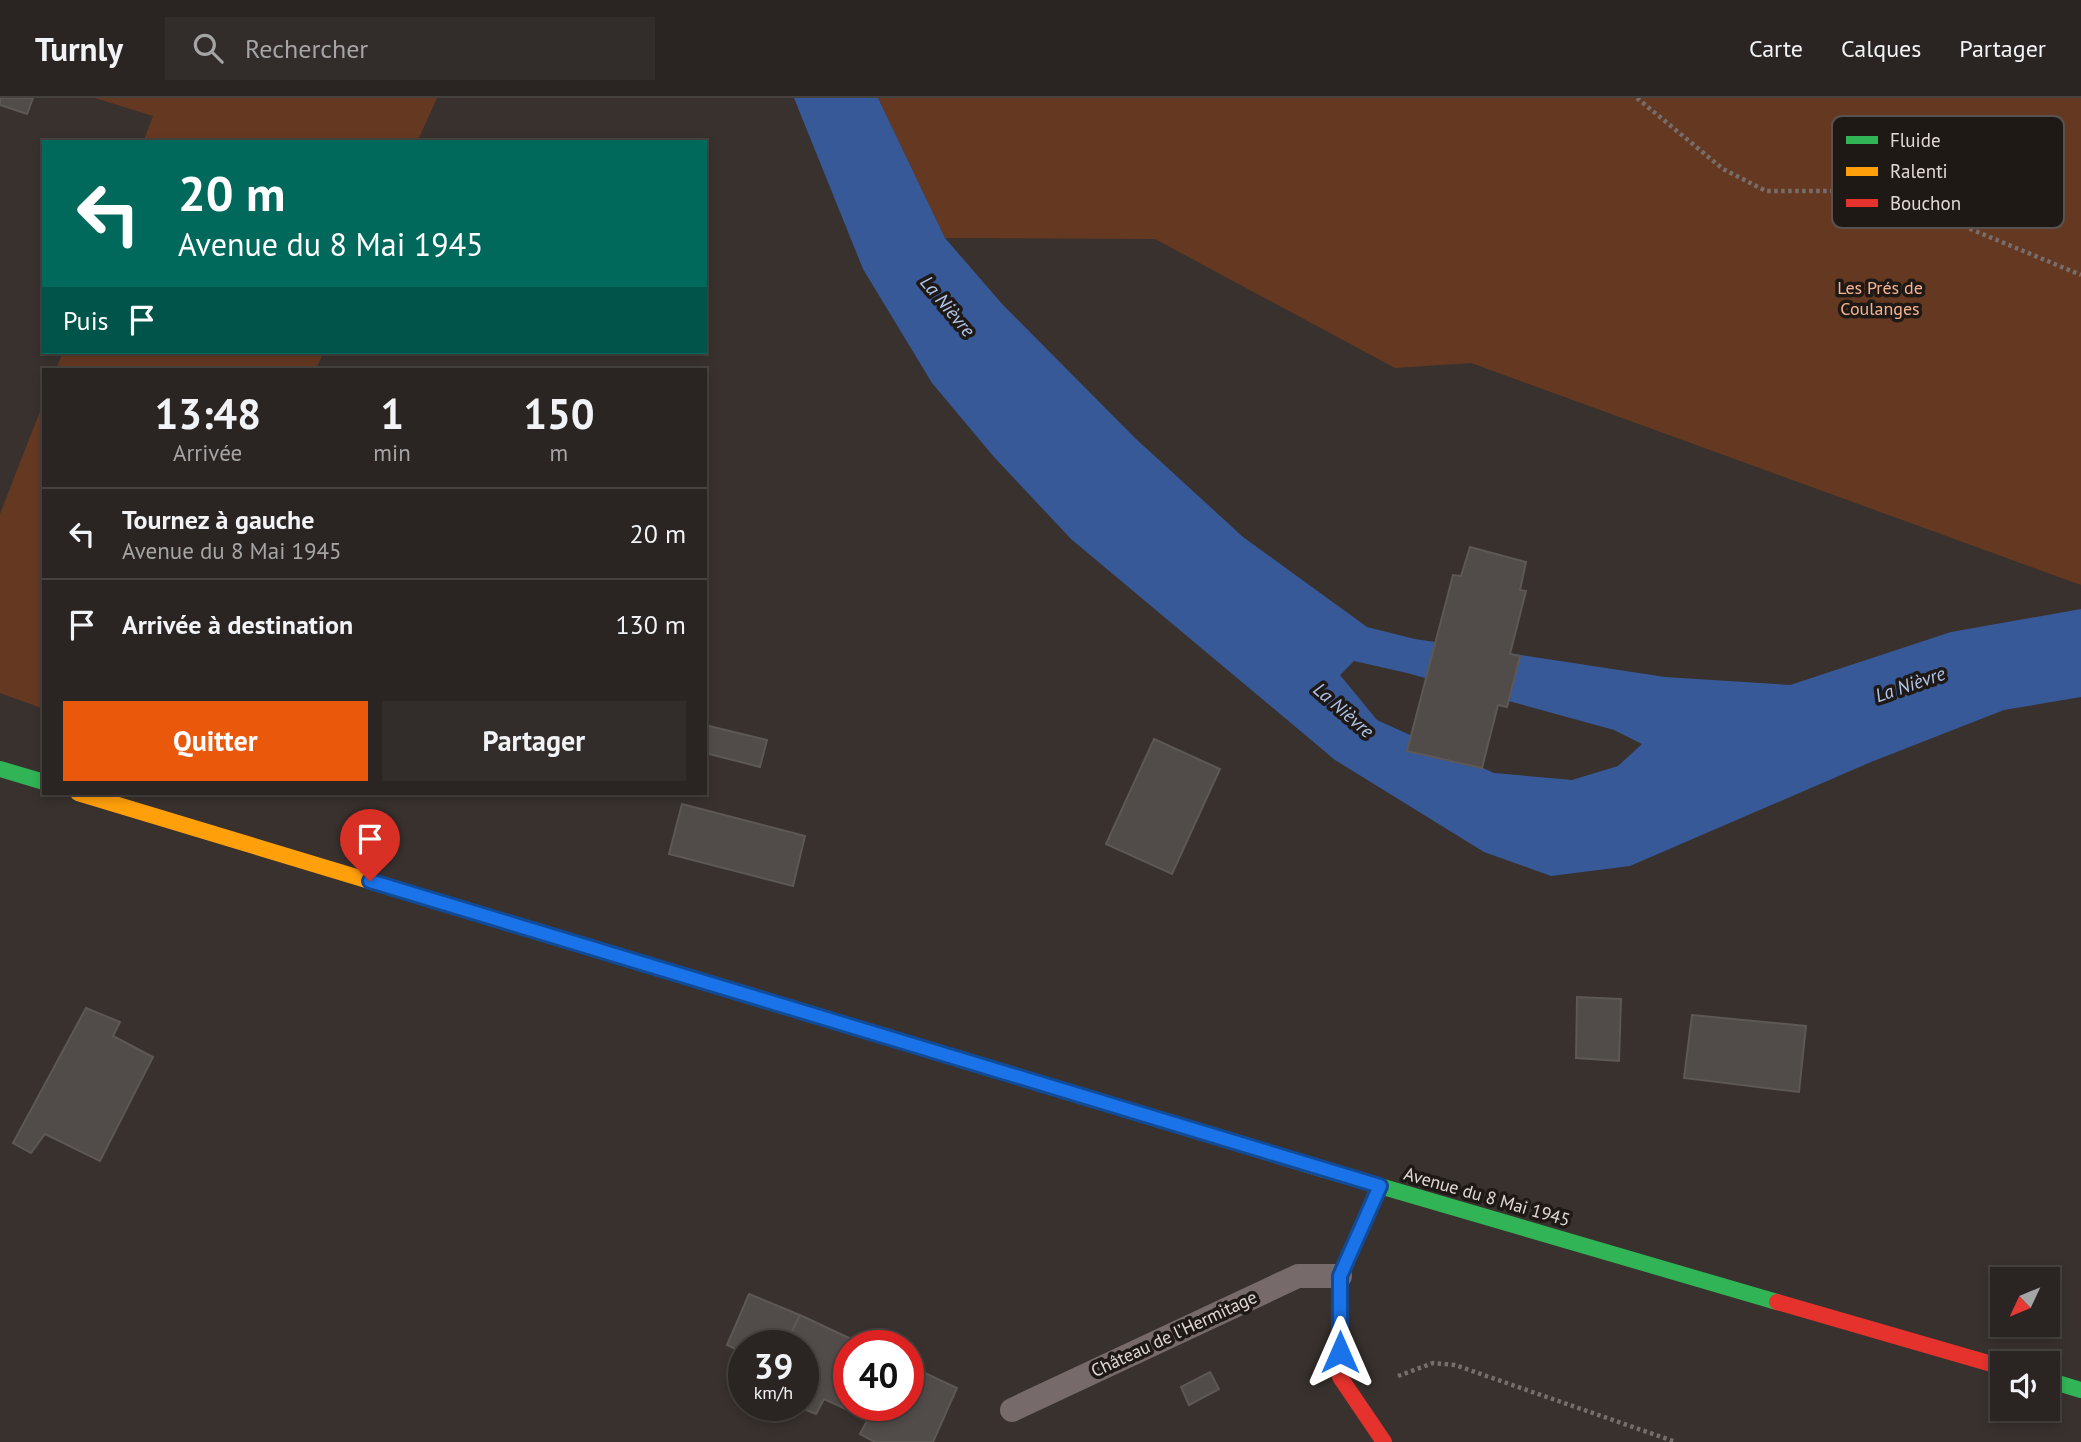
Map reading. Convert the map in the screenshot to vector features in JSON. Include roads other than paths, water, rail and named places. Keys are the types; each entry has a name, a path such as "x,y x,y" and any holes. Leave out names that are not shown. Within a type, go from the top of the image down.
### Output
{"main road":[{"path":"0,769 42,781"},
{"name":"Avenue du 8 Mai 1945","path":"85,795 1380,1186 1990,1364"},
{"path":"1380,1186 1340,1276 1340,1377 1384,1442"},
{"path":"2060,1384 2081,1390"}],"lane":[{"name":"Château de l’Hermitage","path":"1012,1410 1298,1276 1340,1276"}],"water":[{"name":"La Nièvre","path":"794,98 878,98 945,238 1003,305 1135,438 1243,537 1367,627 1415,639 1665,677 1790,685 1951,632 2081,609 2081,697 2004,710 1871,762 1630,866 1551,876 1484,852 1335,760 1071,539 994,457 932,383 863,269","holes":["1354,661 1614,730 1642,744 1618,766 1572,780 1494,773 1377,720 1340,675"]}],"park label":[{"name":"Les Prés de Coulanges","path":"1880,298"}]}
